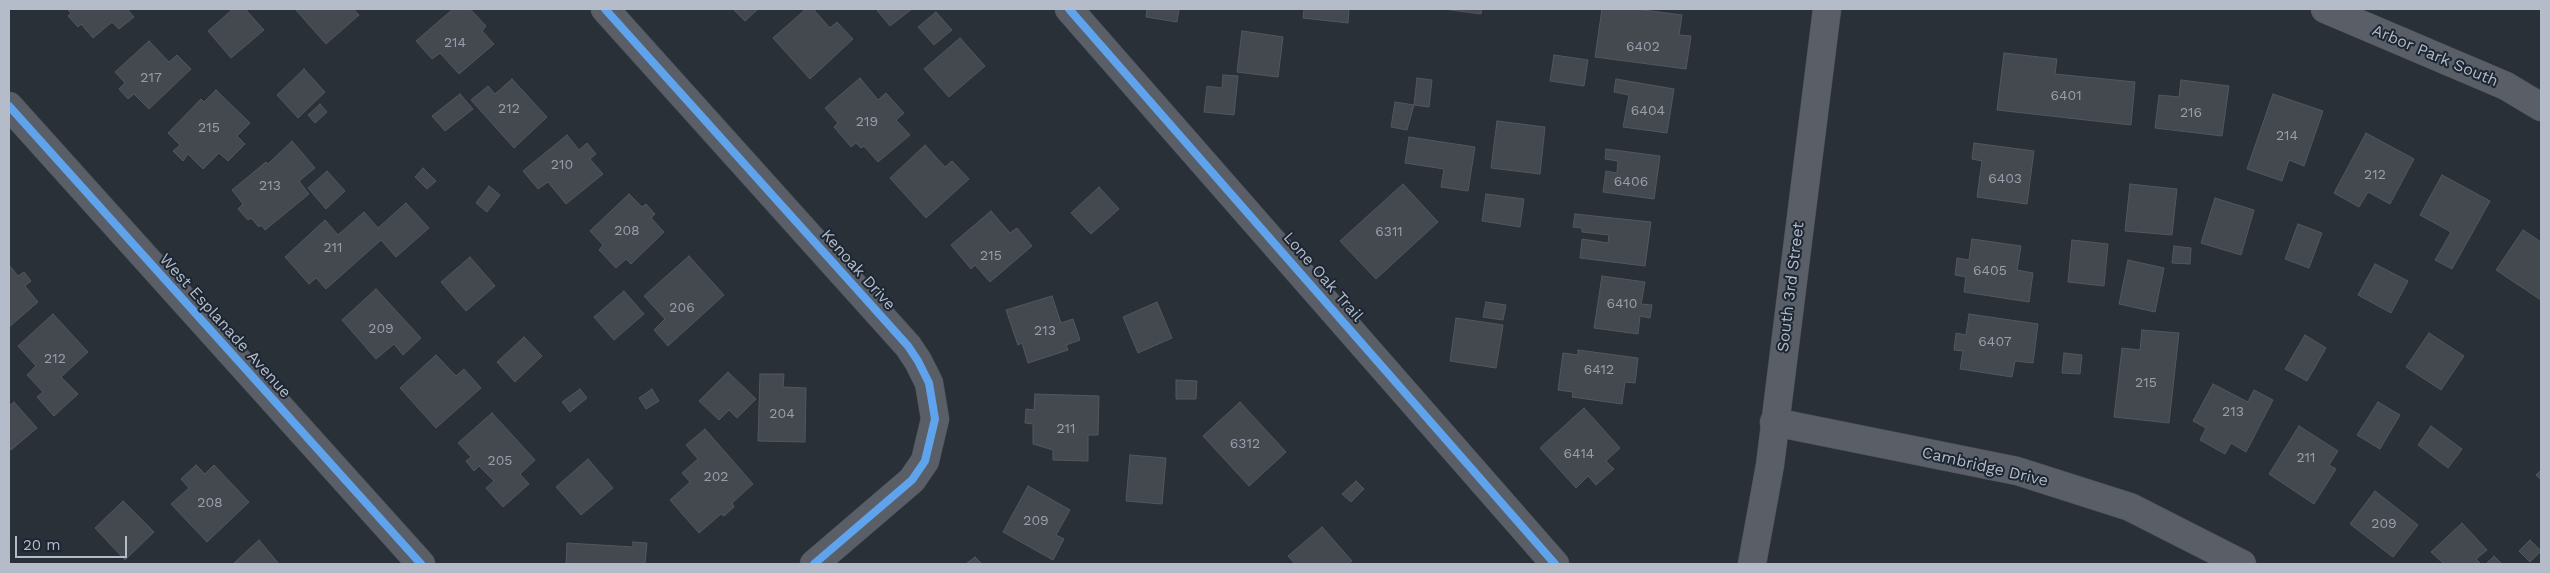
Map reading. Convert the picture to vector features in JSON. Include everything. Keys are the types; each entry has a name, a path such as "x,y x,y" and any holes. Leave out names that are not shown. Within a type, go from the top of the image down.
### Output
{"street":[{"name":"Kenoak Drive","path":"604,9 908,346 929,383 935,419 925,461 912,480 814,564"},
{"name":"Lone Oak Trail","path":"1069,9 1555,564"},
{"name":"South 3rd Street","path":"1752,564 1770,465 1827,9"},
{"name":"Arbor Park South","path":"2325,9 2506,86 2541,107"},
{"name":"West Esplanade Avenue","path":"9,106 421,564"},
{"name":"Cambridge Drive","path":"1774,422 2017,471 2130,507 2242,564"}],"building":[{"path":"67,9 127,9 134,17 119,29 112,22 93,38 81,24 78,27 68,16 71,13"},
{"path":"233,9 245,9 264,30 231,58 208,31"},
{"path":"353,9 359,15 326,44 296,10"},
{"path":"453,9 470,9 486,26 482,31 494,44 459,74 440,53 432,59 416,41"},
{"path":"733,9 758,9 745,21"},
{"path":"806,9 813,9 830,28 837,22 853,39 810,79 773,38"},
{"path":"876,9 912,9 890,26"},
{"path":"1147,9 1179,9 1177,22 1146,17"},
{"path":"1304,9 1349,9 1348,23 1303,18"},
{"path":"1444,9 1482,9 1481,14"},
{"path":"1602,9 1635,9 1682,15 1679,35 1691,36 1686,69 1595,57"},
{"path":"936,12 952,30 934,45 918,27"},
{"path":"1242,31 1283,37 1278,77 1237,72"},
{"path":"960,38 985,66 949,97 924,69"},
{"path":"149,41 169,62 177,55 191,69 149,109 134,94 128,99 119,89 125,83 115,72"},
{"path":"2004,53 2057,59 2055,74 2135,82 2131,125 1997,110"},
{"path":"1554,55 1588,60 1584,86 1550,81"},
{"path":"304,69 325,92 298,118 277,95"},
{"path":"1223,75 1238,76 1234,115 1204,112 1207,86 1222,88"},
{"path":"860,78 878,100 886,93 904,113 896,120 910,135 878,162 864,146 861,148 856,143 851,147 834,127 838,123 825,108"},
{"path":"1417,78 1432,80 1429,107 1414,105"},
{"path":"512,79 547,117 514,148 471,100 488,86 495,94"},
{"path":"1616,79 1674,89 1667,133 1623,127 1629,95 1614,92"},
{"path":"2181,80 2229,86 2222,136 2155,128 2159,95 2179,97"},
{"path":"216,90 250,123 237,136 245,144 228,161 219,153 203,169 188,154 183,161 173,151 180,145 168,133 201,99 204,102"},
{"path":"460,94 473,109 445,131 432,116"},
{"path":"2273,94 2323,111 2304,166 2289,160 2282,181 2247,169"},
{"path":"1395,102 1414,105 1407,130 1391,127"},
{"path":"320,104 327,112 315,123 308,115"},
{"path":"1497,121 1545,127 1540,174 1491,168"},
{"path":"2366,133 2414,159 2390,204 2368,192 2359,207 2334,193"},
{"path":"567,135 579,150 587,143 596,154 590,159 603,174 566,204 548,182 538,189 523,171"},
{"path":"1409,137 1475,147 1468,191 1441,187 1444,169 1405,163"},
{"path":"292,141 315,168 299,181 309,194 265,230 261,225 259,227 251,218 248,220 238,209 243,204 232,190 266,162 268,164"},
{"path":"1974,143 2034,151 2027,204 1977,197 1982,161 1972,159"},
{"path":"925,145 945,167 952,161 969,179 926,218 890,178"},
{"path":"1606,149 1660,156 1654,199 1603,192 1606,171 1617,173 1618,161 1605,159"},
{"path":"423,168 436,181 427,189 415,177"},
{"path":"327,171 345,191 326,209 308,188"},
{"path":"2442,175 2490,201 2452,269 2435,260 2451,232 2420,215"},
{"path":"1403,184 1438,222 1376,279 1340,241"},
{"path":"2130,184 2177,189 2172,235 2125,231"},
{"path":"489,186 500,195 487,212 476,203"},
{"path":"1099,187 1119,209 1091,234 1071,213"},
{"path":"629,194 642,207 646,204 655,214 651,218 664,232 631,264 626,259 616,268 599,250 603,245 590,231"},
{"path":"1486,194 1524,199 1520,227 1482,221"},
{"path":"2215,198 2254,210 2241,255 2201,243"},
{"path":"406,203 429,228 396,257 381,240 326,289 316,278 309,284 285,257 325,220 338,235 364,212 378,228"},
{"path":"991,211 1010,233 1017,228 1032,246 990,282 975,265 971,269 951,245"},
{"path":"1575,214 1651,222 1645,266 1580,258 1582,239 1608,243 1609,235 1582,232 1582,228 1573,227"},
{"path":"2298,224 2322,233 2309,268 2285,259"},
{"path":"2523,230 2541,242 2541,300 2496,270"},
{"path":"1972,239 2021,246 2017,270 2033,273 2029,302 1964,292 1966,277 1955,275 1957,258 1969,260"},
{"path":"2072,240 2108,244 2104,286 2068,282"},
{"path":"2174,246 2191,248 2190,264 2172,263"},
{"path":"689,256 724,295 668,346 654,330 665,319 644,296"},
{"path":"470,257 495,286 466,311 441,282"},
{"path":"2128,260 2164,268 2155,312 2119,304"},
{"path":"2375,264 2408,281 2391,313 2358,295"},
{"path":"9,265 18,276 24,272 31,281 25,286 38,302 9,327"},
{"path":"1602,276 1645,282 1641,304 1652,305 1650,318 1640,316 1638,334 1594,328"},
{"path":"376,289 421,338 403,355 394,344 376,359 342,320"},
{"path":"624,291 644,314 614,340 594,317"},
{"path":"1052,296 1061,323 1073,319 1080,340 1066,345 1068,350 1028,363 1022,343 1018,345 1006,310"},
{"path":"1157,302 1172,338 1138,353 1123,317"},
{"path":"1486,302 1506,305 1503,320 1483,317"},
{"path":"53,314 88,352 61,377 78,394 54,416 37,397 43,392 27,375 36,366 18,346"},
{"path":"1969,314 2038,324 2033,363 2015,361 2012,377 1960,369 1963,351 1954,350 1956,333 1966,335"},
{"path":"1456,318 1503,325 1496,368 1450,361"},
{"path":"2142,330 2179,333 2169,423 2114,417 2122,348 2140,350"},
{"path":"2429,333 2464,356 2441,390 2406,367"},
{"path":"2305,335 2326,348 2307,381 2285,369"},
{"path":"524,337 542,356 515,382 497,362"},
{"path":"1578,350 1638,358 1635,383 1625,382 1622,404 1572,397 1573,392 1558,390 1563,353 1578,355"},
{"path":"2064,353 2082,355 2080,374 2062,373"},
{"path":"436,355 456,376 464,369 481,388 436,428 400,388"},
{"path":"728,372 756,399 737,418 729,410 719,420 699,401"},
{"path":"760,374 784,374 783,387 806,388 805,442 758,441"},
{"path":"1176,380 1197,381 1196,399 1176,399"},
{"path":"2213,384 2248,402 2254,390 2273,400 2246,452 2231,443 2225,454 2200,440 2206,428 2193,421"},
{"path":"580,389 587,398 570,412 562,402"},
{"path":"652,389 659,401 646,409 639,398"},
{"path":"1035,394 1099,396 1098,435 1088,435 1088,461 1053,460 1053,450 1033,444 1033,424 1025,423 1026,409 1034,410"},
{"path":"14,402 37,428 11,450 9,447 9,406"},
{"path":"1240,402 1286,452 1249,486 1203,436"},
{"path":"2378,402 2400,415 2380,449 2357,435"},
{"path":"1584,408 1620,448 1606,461 1614,469 1596,485 1588,476 1576,488 1540,448"},
{"path":"492,413 535,460 520,474 529,484 503,507 486,488 494,481 479,466 474,471 466,461 471,457 458,443"},
{"path":"2299,426 2338,451 2329,465 2336,469 2314,504 2269,474"},
{"path":"2431,426 2462,449 2448,468 2418,445"},
{"path":"705,429 753,484 732,503 734,507 724,516 721,514 699,533 670,500 690,482 682,473 698,459 686,445"},
{"path":"1130,455 1166,458 1162,504 1126,501"},
{"path":"588,459 613,488 581,515 556,487"},
{"path":"196,465 205,474 214,465 249,502 207,542 171,504 189,488 181,479"},
{"path":"2541,470 2541,480 2536,475"},
{"path":"1356,481 1364,489 1351,502 1342,494"},
{"path":"1028,486 1070,510 1056,535 1064,539 1053,560 1003,532"},
{"path":"2375,491 2418,525 2393,557 2350,524"},
{"path":"123,501 154,532 125,560 95,528"},
{"path":"2462,523 2487,550 2476,559 2481,564 2444,564 2431,552"},
{"path":"1322,527 1352,561 1348,564 1295,564 1288,556"},
{"path":"259,540 279,564 233,564"},
{"path":"2530,540 2541,551 2530,562 2519,551"},
{"path":"633,542 647,543 645,564 566,564 567,543 633,547"},
{"path":"2494,556 2502,564 2486,564"},
{"path":"975,557 982,564 966,564"}],"cycle path":[{"path":"605,9 908,346 929,383 935,419 925,461 912,480 814,564"},
{"path":"1069,9 1555,564"},
{"path":"9,106 421,564"}]}
